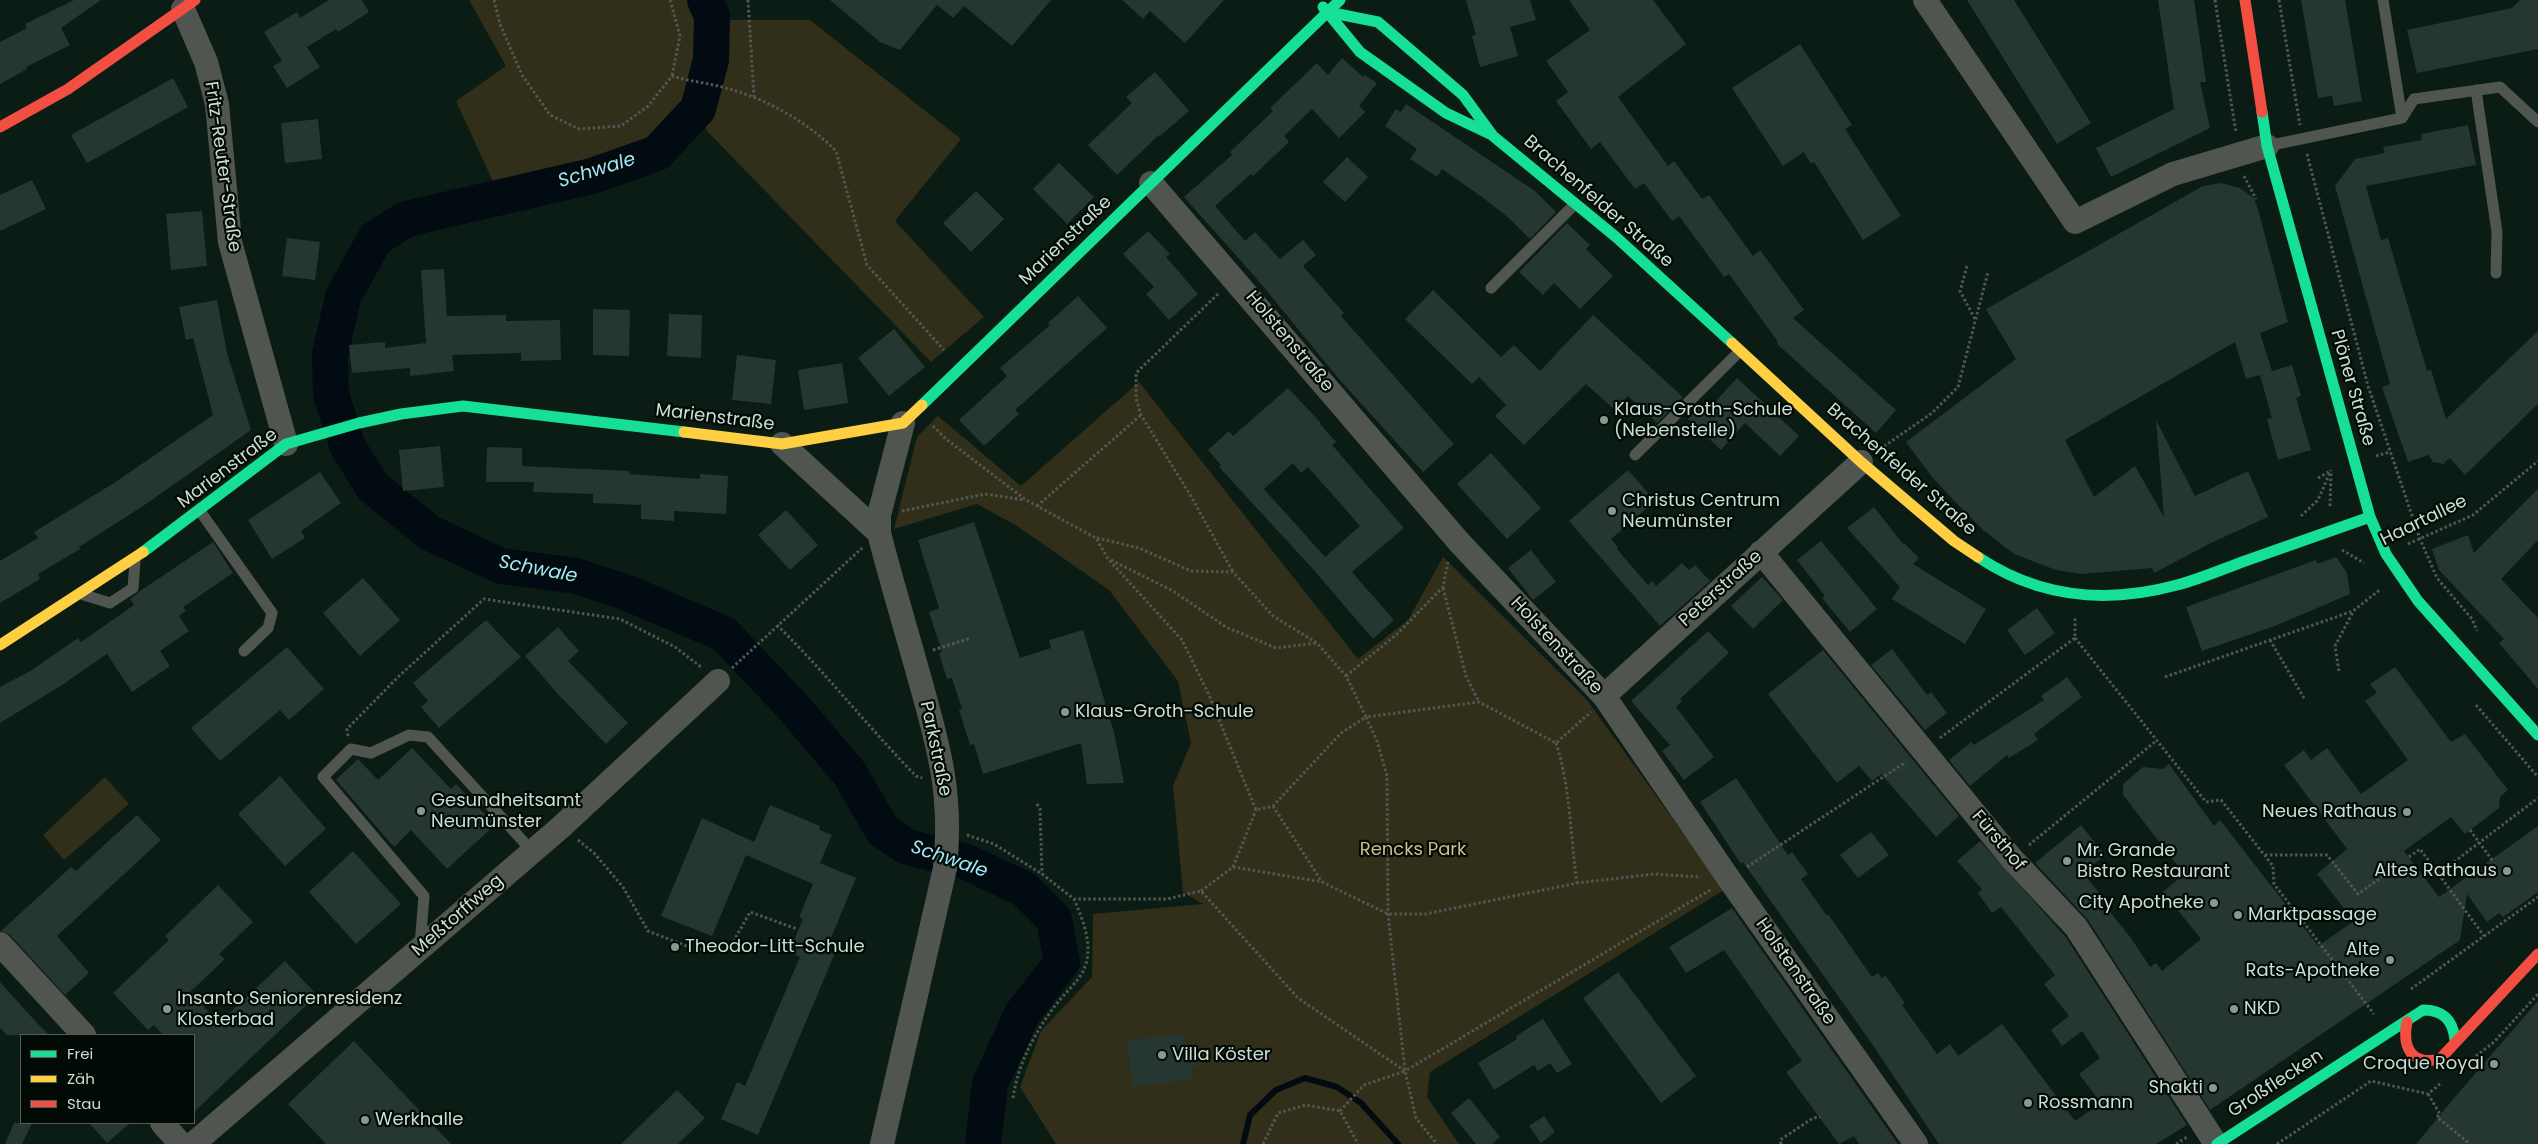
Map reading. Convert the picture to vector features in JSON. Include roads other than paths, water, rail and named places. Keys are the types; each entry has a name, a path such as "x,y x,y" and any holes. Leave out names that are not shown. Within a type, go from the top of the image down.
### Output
{"street":[{"name":"Brachenfelder Straße","path":"1314,0 1328,12 1360,52 1446,113 1494,136 1616,237 1861,462 1954,541 1984,561 2048,590 2077,595 2120,595 2176,585 2370,517"},
{"name":"Marienstraße","path":"0,645 135,558 200,511 286,444 359,422 401,414 463,406 782,444 910,416 1340,0"},
{"path":"1925,0 2074,222 2173,174 2267,146"},
{"name":"Plöner Straße","path":"2244,0 2267,146 2370,517 2386,554 2418,601 2537,734"},
{"path":"0,127 68,89 189,5"},
{"name":"Fritz-Reuter-Straße","path":"189,5 217,104 230,242 286,444"},
{"name":"Brachenfelder Straße","path":"1328,12 1378,22 1464,95 1494,136"},
{"name":"Holstenstraße","path":"1152,183 1459,542 1604,696 1729,879 1916,1144"},
{"path":"782,444 879,524 910,416"},
{"name":"Peterstraße","path":"1604,696 1861,462"},
{"name":"Parkstraße","path":"879,524 939,749 946,786 948,835 945,868 882,1144"},
{"name":"Fürsthof","path":"1761,552 2012,859 2076,927 2216,1144"},
{"name":"Meßtorffweg","path":"193,1144 561,827 727,673"},
{"path":"0,944 83,1034"},
{"path":"2407,1022 2404,1031 2404,1051 2425,1062 2435,1061 2444,1057 2452,1050 2456,1040 2485,1007 2538,954"},
{"name":"Großflecken","path":"2216,1144 2407,1022 2414,1014 2424,1010 2444,1013 2485,1007"},
{"path":"2444,1013 2451,1020 2456,1040"},
{"path":"2356,1053 2382,1052"},
{"path":"163,1124 182,1144"}],"lane":[{"path":"2383,0 2402,118"},
{"path":"2267,146 2402,118 2414,99 2500,87 2537,119"},
{"path":"2476,90 2497,232 2496,273"},
{"path":"1491,288 1576,204"},
{"path":"1635,455 1740,351"},
{"path":"200,511 272,613 268,628 244,651"},
{"path":"80,594 110,603 133,588 135,558"},
{"path":"419,950 424,896 323,777 351,749 371,753 409,735 428,737 532,851"}],"waterway":[{"name":"Schwale","path":"705,0 712,16 711,60 698,109 657,153 592,176 406,219 375,239 343,297 330,355 331,395 348,447 373,487 430,533 501,566 576,576 625,592 724,634 795,709 850,774 883,831 907,847 964,861 1024,889 1054,919 1062,962 1022,1014 990,1084 983,1144"},
{"path":"1243,1144 1250,1115 1276,1090 1305,1078 1337,1087 1361,1103 1398,1144"}],"place":[{"name":"Klaus-Groth-Schule (Nebenstelle)","path":"1604,420"},
{"name":"Christus Centrum Neumünster","path":"1612,511"},
{"name":"Klaus-Groth-Schule","path":"1065,712"},
{"name":"Gesundheitsamt Neumünster","path":"421,811"},
{"name":"Neues Rathaus","path":"2407,812"},
{"name":"Mr. Grande Bistro Restaurant","path":"2067,861"},
{"name":"Altes Rathaus","path":"2507,871"},
{"name":"City Apotheke","path":"2214,903"},
{"name":"Marktpassage","path":"2238,915"},
{"name":"Theodor-Litt-Schule","path":"675,947"},
{"name":"Alte Rats-Apotheke","path":"2390,960"},
{"name":"Insanto Seniorenresidenz Klosterbad","path":"167,1009"},
{"name":"NKD","path":"2234,1009"},
{"name":"Villa Köster","path":"1162,1055"},
{"name":"Croque Royal","path":"2494,1064"},
{"name":"Shakti","path":"2213,1088"},
{"name":"Rossmann","path":"2028,1103"},
{"name":"Werkhalle","path":"365,1120"}],"park label":[{"name":"Rencks Park","path":"1413,850"}]}
